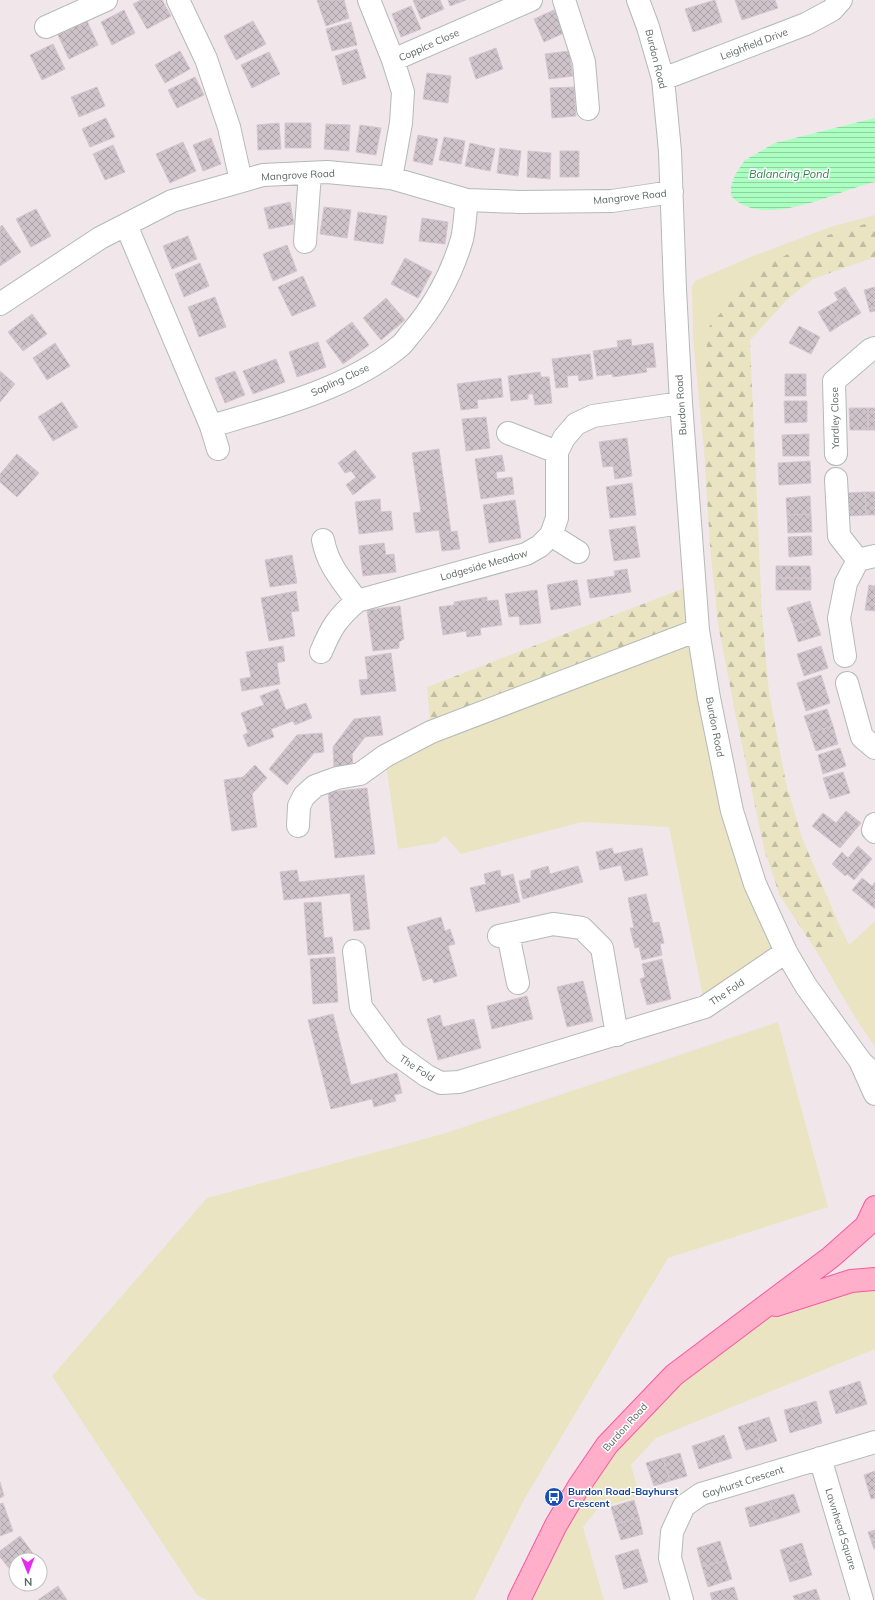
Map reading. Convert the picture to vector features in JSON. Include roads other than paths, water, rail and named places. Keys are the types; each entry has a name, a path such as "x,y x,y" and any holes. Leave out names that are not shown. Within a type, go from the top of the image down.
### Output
{"main road":[{"name":"Burdon Road","path":"519,1600 556,1525 579,1486 607,1445 674,1375 831,1257 866,1226 875,1207"},
{"name":"Burdon Road","path":"761,1310 851,1281 875,1279"}],"street":[{"path":"46,27 106,0"},
{"path":"178,0 206,59 229,127 241,181"},
{"path":"369,0 393,60"},
{"name":"Coppice Close","path":"391,178 401,123 403,92 393,60 531,0"},
{"path":"564,0 584,62 588,109"},
{"name":"Burdon Road","path":"638,0 648,27 663,79 670,151 681,403 698,630 709,698 732,811 755,884 786,952 806,986 868,1068 875,1094"},
{"name":"Leighfield Drive","path":"663,79 806,24 832,10 841,0"},
{"name":"Mangrove Road","path":"0,304 100,238 172,201 263,175 327,172 391,178 467,200 520,202 612,201 672,192"},
{"path":"305,242 310,173"},
{"name":"Sapling Close","path":"211,426 275,407 324,389 365,370 401,345 424,318 448,278 462,238 467,200"},
{"path":"126,225 211,426 218,449"},
{"name":"Yardley Close","path":"836,454 834,381 873,353"},
{"path":"578,552 551,534 556,518 557,452 564,438 576,424 593,416 681,403"},
{"path":"508,433 557,452"},
{"path":"836,479 839,536 866,558 846,583 839,618 844,656"},
{"name":"Lodgeside Meadow","path":"321,652 331,629 342,614 357,601 526,554 540,546 551,534"},
{"path":"323,540 326,555 334,570 357,601"},
{"path":"298,826 299,806 304,796 315,786 337,778 360,774 385,756 431,732 698,630"},
{"path":"847,683 862,737 875,748"},
{"path":"875,824 873,830 875,832"},
{"path":"518,983 503,935 553,924 582,928 602,948 617,1035"},
{"name":"The Fold","path":"354,952 361,1007 395,1053 427,1076 441,1083 459,1082 705,1007 786,952"},
{"name":"Gayhurst Crescent","path":"682,1600 670,1558 672,1532 684,1506 701,1494 875,1442"},
{"name":"Lawnhead Square","path":"820,1458 862,1600"}],"water":[{"name":"Balancing Pond","path":"875,118 875,182 801,206 781,209 762,210 745,206 731,196 731,186 735,175 745,160 775,143"}],"place":[{"name":"Burdon Road-Bayhurst Crescent","path":"554,1497"}]}
